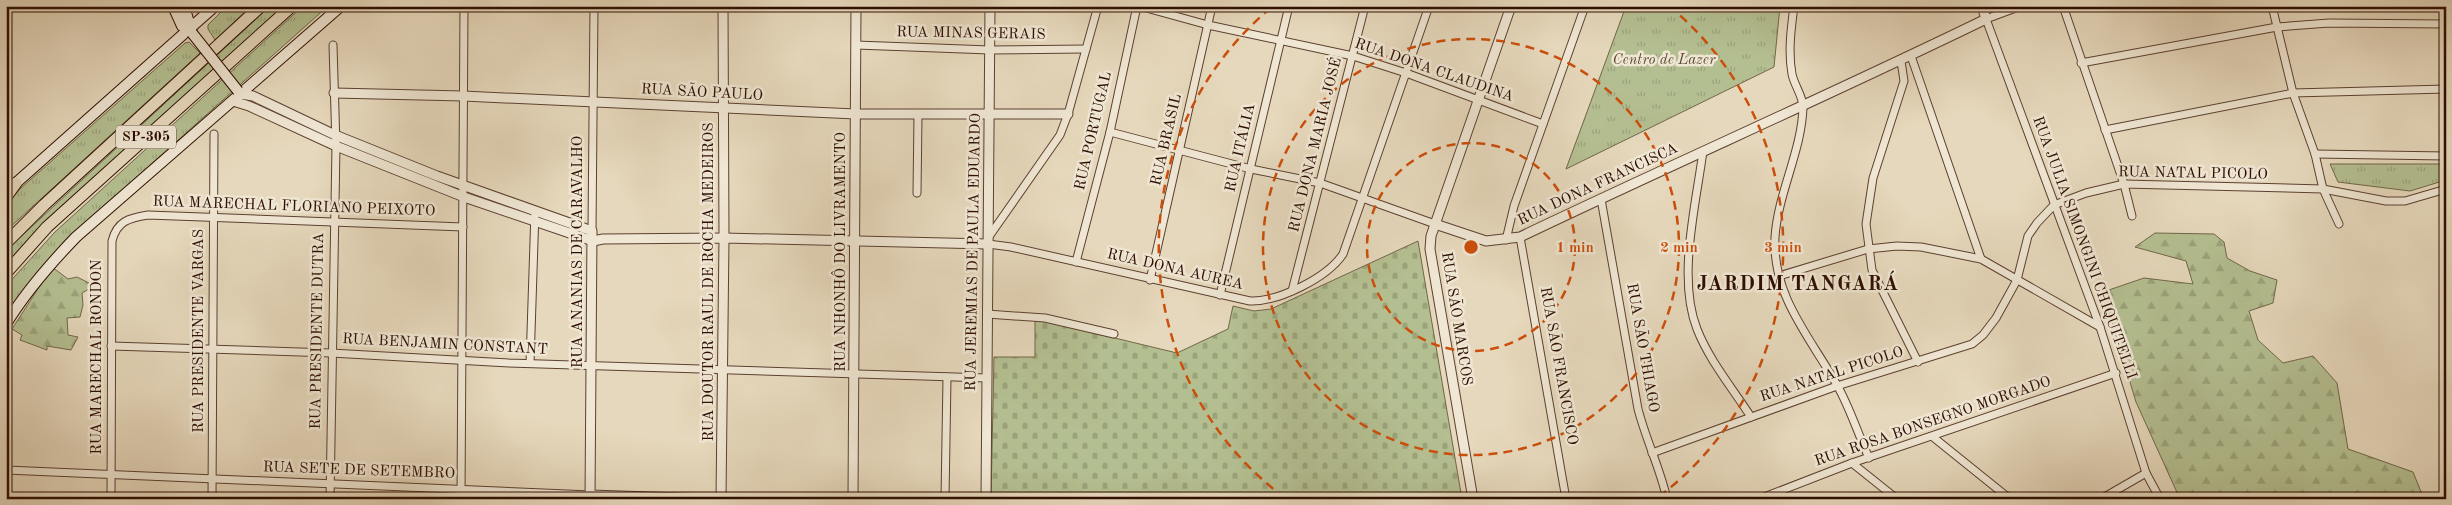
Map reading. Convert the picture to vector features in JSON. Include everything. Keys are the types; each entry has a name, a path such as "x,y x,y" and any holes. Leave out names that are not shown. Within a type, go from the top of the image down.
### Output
{"main road":[{"path":"173,6 182,26 190,30 242,94"},
{"path":"184,6 190,30"},
{"path":"6,197 16,183 216,6"},
{"name":"SP-305","path":"6,243 44,205 261,6"},
{"name":"SP-305","path":"6,273 47,228 292,6"},
{"path":"6,324 42,272 76,237 341,6"}],"street":[{"path":"460,499 463,361 464,6"},
{"name":"RUA ANANIAS DE CARAVALHO","path":"590,497 594,6"},
{"name":"RUA DOUTOR RAUL DE ROCHA MEDEIROS","path":"721,499 724,238 723,6"},
{"name":"RUA NHONHÔ DO LIVRAMENTO","path":"853,499 856,6"},
{"name":"RUA JEREMIAS DE PAULA EDUARDO","path":"986,499 990,6"},
{"path":"242,94 249,106 336,146 464,197 593,241 603,239 724,238 856,242 988,241 1047,156 1068,114 1098,6"},
{"name":"RUA DONA CLAUDINA","path":"1138,6 1208,25 1353,56 1406,73 1543,124"},
{"name":"RUA PORTUGAL","path":"1076,262 1110,132 1138,6"},
{"name":"RUA BRASIL","path":"1150,280 1212,6"},
{"name":"RUA ITÁLIA","path":"1220,295 1289,6"},
{"name":"RUA DONA MARIA JOSÉ","path":"1292,291 1365,6"},
{"path":"1362,197 1429,6"},
{"name":"RUA SÃO MARCOS","path":"1473,499 1430,249 1435,224 1511,6"},
{"path":"1506,240 1514,206 1585,6"},
{"path":"1794,6 1790,55 1792,75 1803,104 1796,143 1784,187 1775,238 1779,276 1789,307 1837,386 1869,458"},
{"name":"RUA JULIA SIMONGINI CHIQUITELLI","path":"1982,6 2100,326 2146,473 2160,499"},
{"name":"RUA DONA FRANCISCA","path":"1110,132 1251,169 1320,183 1486,241 1506,240 1520,238 1803,104 1901,61 1986,19 2021,6"},
{"path":"2063,6 2124,184 2132,216"},
{"path":"2272,6 2293,93 2315,154 2323,190 2339,224"},
{"path":"2081,62 2277,27 2329,23 2446,24"},
{"name":"RUA PRESIDENTE DUTRA","path":"330,499 333,222 336,146 334,44"},
{"name":"RUA MINAS GERAIS","path":"856,45 990,50 1086,49"},
{"path":"1910,56 1981,259"},
{"path":"1901,61 1904,81 1873,178 1866,224 1868,249 1879,288 1918,362"},
{"path":"2105,130 2293,93 2446,89"},
{"name":"RUA SÃO PAULO","path":"334,93 593,101 856,114 1068,114"},
{"path":"242,94 464,186 592,231"},
{"path":"917,194 918,115"},
{"name":"RUA PRESIDENTE VARGAS","path":"212,499 214,134"},
{"path":"1703,151 1690,243 1688,291 1696,329 1751,417"},
{"path":"2315,154 2446,156"},
{"path":"6,192 16,183"},
{"name":"RUA NATAL PICOLO","path":"1652,454 1837,386 1972,344 1983,335 1996,318 2017,280 2028,236 2054,205 2086,193 2124,184 2323,190 2386,201 2405,201 2446,189"},
{"name":"RUA DONA AUREA","path":"988,241 1150,280 1261,302 1292,291 1332,267 1342,254 1362,197"},
{"name":"RUA SÃO THIAGO","path":"1601,199 1638,409 1652,454 1661,473 1668,499"},
{"path":"530,363 535,211"},
{"name":"RUA MARECHAL FLORIANO PEIXOTO","path":"124,220 148,215 463,227"},
{"name":"RUA MARECHAL RONDON","path":"111,499 112,241 114,233 124,220"},
{"name":"RUA SÃO FRANCISCO","path":"1520,238 1566,499"},
{"path":"1779,276 1868,249 1896,246 1921,247 1981,259 2100,326"},
{"path":"988,314 1045,318 1114,334"},
{"name":"RUA BENJAMIN CONSTANT","path":"111,346 331,353 463,361 987,378"},
{"name":"RUA ROSA BONSEGNO MORGADO","path":"1765,498 1852,463 2116,374"},
{"path":"945,499 947,377"},
{"path":"1933,436 2010,499"},
{"path":"1852,463 1897,499"},
{"name":"RUA SETE DE SETEMBRO","path":"6,470 460,489 590,497 711,499"},
{"path":"2101,499 2146,473"}],"green space":[{"path":"227,6 251,6 215,40 208,29 208,25"},
{"path":"270,6 283,6 6,266 6,252 14,243"},
{"path":"303,6 328,6 73,234 6,315 6,286 55,232"},
{"name":"Centro de Lazer","path":"1626,6 1780,6 1774,67 1566,169"},
{"path":"189,42 200,53 6,231 6,204 21,188 185,43"},
{"path":"2330,164 2446,164 2446,180 2410,191 2338,182"},
{"path":"2155,233 2214,234 2224,242 2227,258 2250,271 2277,280 2273,303 2249,311 2258,340 2283,363 2313,356 2337,383 2348,449 2413,472 2424,499 2180,499 2136,402 2103,292 2144,278 2193,284 2186,261 2135,247"},
{"path":"1418,241 1462,499 991,499 994,357 1035,357 1035,321 1040,320 1177,353 1228,329 1233,306 1254,311 1271,309"},
{"path":"52,267 68,279 77,277 89,283 89,289 82,293 83,305 80,317 67,318 68,335 78,337 71,350 47,346 47,350 20,340 22,335 12,329"}],"district":[{"name":"JARDIM TANGARÁ","path":"1798,285"}]}
